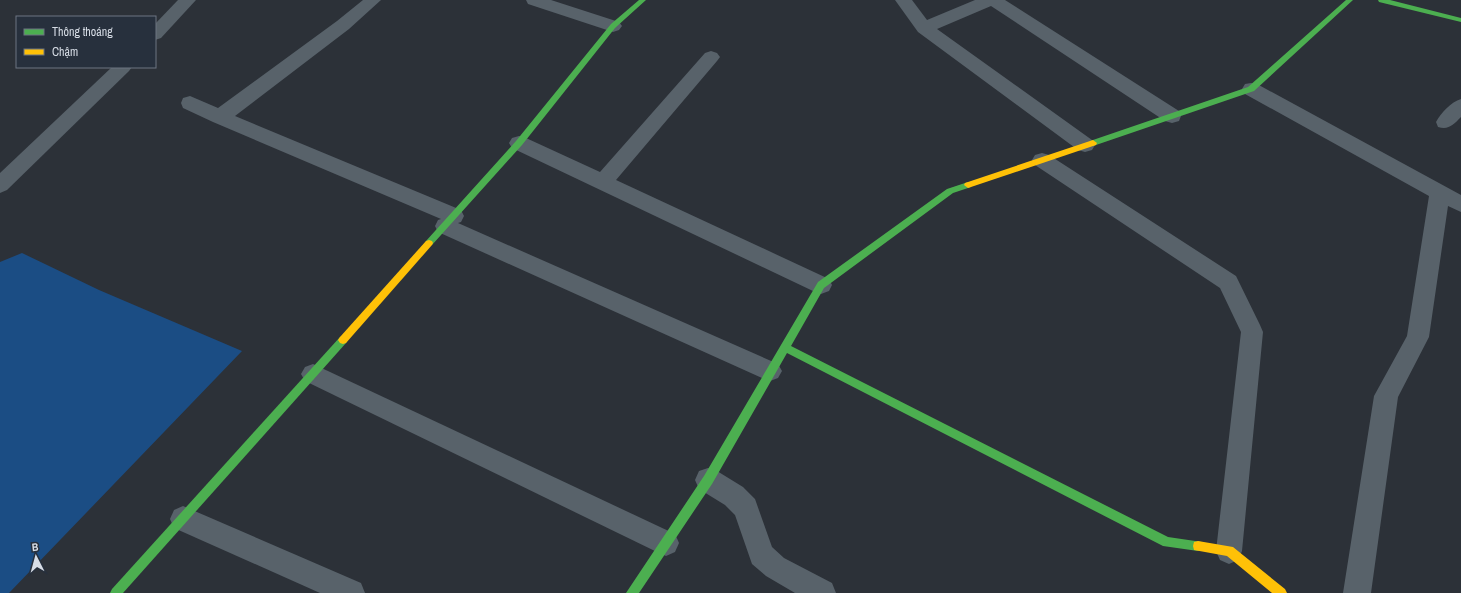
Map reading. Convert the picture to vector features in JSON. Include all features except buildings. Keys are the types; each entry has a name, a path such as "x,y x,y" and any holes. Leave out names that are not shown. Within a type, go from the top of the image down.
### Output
{"street":[{"path":"156,33 188,0"},
{"path":"220,117 318,44 373,0"},
{"path":"534,0 613,26"},
{"path":"116,593 519,143 613,26 643,0"},
{"path":"902,0 924,28 1085,145"},
{"path":"924,28 990,0"},
{"path":"993,0 1172,116"},
{"path":"632,593 708,480 821,285 950,191 1251,89 1350,0"},
{"path":"1381,0 1461,20"},
{"path":"603,182 711,57"},
{"path":"0,185 122,68"},
{"path":"1251,89 1461,204"},
{"path":"190,103 449,221 770,371"},
{"path":"1445,122 1461,106"},
{"path":"519,143 821,285"},
{"path":"1042,160 1228,282 1235,296 1252,332 1230,551"},
{"path":"1357,593 1386,396 1418,337 1440,192"},
{"path":"784,347 1167,542 1230,551 1281,593"},
{"path":"313,374 666,543"},
{"path":"708,480 734,496 746,508 762,555 775,567 822,593"},
{"path":"183,519 351,593"}],"water":[{"path":"22,253 99,290 242,351 9,593 0,593 0,262"}],"traffic: fast":[{"path":"429,243 519,143 613,26 643,0"},
{"path":"1093,143 1251,89 1350,0"},
{"path":"1381,0 1461,20"},
{"path":"632,593 708,480 821,285 950,191 968,185"},
{"path":"116,593 343,340"},
{"path":"784,347 1167,542 1198,546"}],"traffic: slow":[{"path":"968,185 1093,143"},
{"path":"343,340 429,243"},
{"path":"1198,546 1229,551 1281,593"}]}
